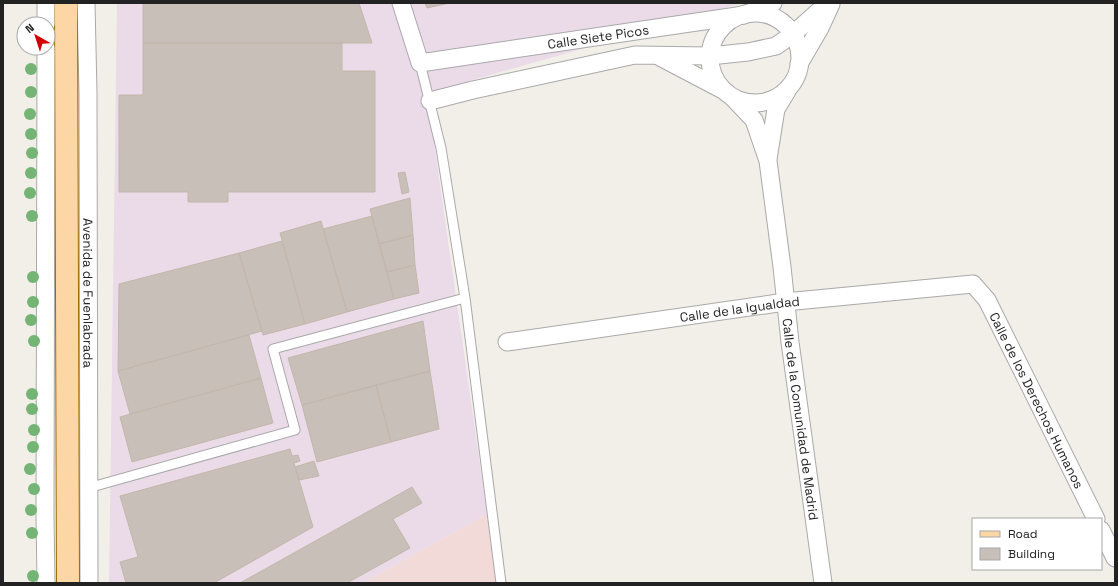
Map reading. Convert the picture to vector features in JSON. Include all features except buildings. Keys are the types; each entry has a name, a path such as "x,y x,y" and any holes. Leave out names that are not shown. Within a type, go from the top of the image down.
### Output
{"main road":[{"name":"Avenida de Fuenlabrada","path":"66,3 68,583"}],"street":[{"path":"46,3 46,16"},
{"name":"Avenida de Fuenlabrada","path":"86,3 88,93 89,583"},
{"path":"402,3 420,63"},
{"name":"Calle Siete Picos","path":"420,63 744,15 773,3"},
{"path":"430,101 473,90 635,55 710,56 748,52 776,46 828,3"},
{"path":"768,161 776,110 794,79 799,64 820,28 832,3"},
{"path":"768,161 754,120 728,94 714,77 710,62 712,46 718,32 729,21 753,13 768,15 782,22 792,34 799,48 799,64"},
{"path":"46,56 46,583"},
{"path":"658,56 728,94 748,103 763,102 778,97 790,86"},
{"name":"Calle de la Comunidad de Madrid","path":"768,161 782,267 785,302 823,583"},
{"name":"Calle de la Igualdad","path":"508,342 785,302 973,284"},
{"name":"Calle de los Derechos Humanos","path":"973,284 987,300 1096,518"},
{"path":"1102,532 1115,558"}],"lane":[{"path":"420,63 442,148 465,298 502,583"},
{"path":"88,488 295,430 274,349 465,298"}],"shaded area":[{"path":"117,3 743,3 427,93 487,514 363,583 109,583"},
{"path":"487,514 497,583 363,583"}]}
